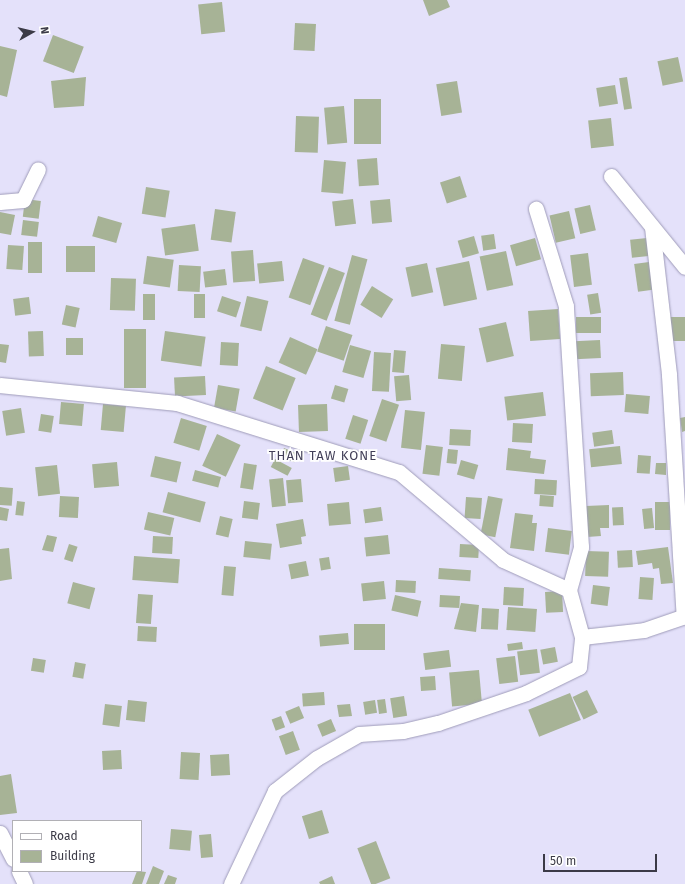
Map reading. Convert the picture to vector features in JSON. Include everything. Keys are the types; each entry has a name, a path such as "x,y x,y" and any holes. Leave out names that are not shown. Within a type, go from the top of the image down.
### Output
{"street":[{"path":"0,202 23,200 38,168"},
{"path":"611,176 685,266"},
{"path":"232,884 275,790 317,758 359,734 403,731 438,724 526,693 579,667 582,637 569,590 581,547 571,364 566,306 536,209"},
{"path":"582,637 644,630 685,617 669,375 652,227"},
{"path":"0,385 178,403 399,472 503,560 569,590"},
{"path":"0,833 12,857"},
{"path":"20,872 26,884"}],"building":[{"path":"423,0 447,0 450,7 429,16"},
{"path":"222,2 225,32 201,34 198,5"},
{"path":"295,23 316,24 315,51 294,50"},
{"path":"53,35 84,47 74,73 43,61"},
{"path":"0,46 17,50 7,97 0,95"},
{"path":"678,57 683,81 663,86 657,61"},
{"path":"86,77 84,106 54,108 51,81"},
{"path":"627,77 632,109 624,110 619,78"},
{"path":"457,81 462,113 441,116 436,84"},
{"path":"615,85 618,104 599,107 596,88"},
{"path":"354,99 381,99 381,144 354,144"},
{"path":"344,106 347,143 327,145 324,108"},
{"path":"296,116 319,117 318,153 295,152"},
{"path":"611,118 614,146 591,148 588,120"},
{"path":"377,158 379,185 359,186 357,159"},
{"path":"324,160 346,162 343,194 321,192"},
{"path":"460,176 467,197 447,203 440,182"},
{"path":"146,187 170,191 165,217 142,214"},
{"path":"25,199 41,201 39,219 23,217"},
{"path":"353,199 356,224 335,226 332,202"},
{"path":"390,199 392,222 372,224 370,201"},
{"path":"590,205 596,230 580,234 574,209"},
{"path":"215,209 236,212 231,243 211,240"},
{"path":"569,211 575,238 556,243 550,215"},
{"path":"0,212 15,215 11,235 0,233"},
{"path":"98,216 122,223 116,243 92,236"},
{"path":"23,220 39,222 37,237 21,235"},
{"path":"195,224 199,251 165,255 161,229"},
{"path":"494,234 496,249 483,251 481,236"},
{"path":"474,236 479,253 463,258 458,241"},
{"path":"535,238 541,259 516,266 510,245"},
{"path":"647,238 649,256 632,258 630,240"},
{"path":"28,242 42,242 42,273 28,273"},
{"path":"8,245 24,246 22,270 6,269"},
{"path":"66,246 95,246 95,272 66,272"},
{"path":"253,250 255,281 233,282 231,252"},
{"path":"506,251 513,285 487,291 480,257"},
{"path":"588,253 592,285 574,287 570,255"},
{"path":"352,255 367,259 350,325 334,321"},
{"path":"147,256 174,260 170,287 143,284"},
{"path":"303,258 325,266 310,305 289,297"},
{"path":"282,261 284,281 259,284 257,264"},
{"path":"469,261 477,299 444,306 436,268"},
{"path":"649,262 653,290 638,292 634,264"},
{"path":"427,263 433,292 412,297 405,268"},
{"path":"179,265 201,266 200,292 178,291"},
{"path":"329,267 345,273 327,321 311,315"},
{"path":"225,269 227,285 205,288 203,272"},
{"path":"111,278 136,279 135,311 110,310"},
{"path":"372,286 393,299 382,318 360,305"},
{"path":"598,293 601,313 590,314 587,295"},
{"path":"143,294 155,294 155,320 143,320"},
{"path":"194,294 205,294 205,318 194,318"},
{"path":"222,296 241,302 236,317 217,311"},
{"path":"247,296 268,301 261,331 240,326"},
{"path":"29,297 31,314 15,316 13,299"},
{"path":"66,305 80,308 76,327 62,325"},
{"path":"558,309 560,339 530,341 528,311"},
{"path":"576,317 601,317 601,333 576,333"},
{"path":"668,317 685,317 685,341 668,341"},
{"path":"506,322 514,356 487,362 479,328"},
{"path":"326,326 352,335 344,361 317,352"},
{"path":"124,329 146,329 146,388 124,388"},
{"path":"43,331 44,356 29,357 28,332"},
{"path":"165,331 206,337 201,366 161,361"},
{"path":"290,337 317,349 306,375 279,363"},
{"path":"66,338 83,338 83,355 66,355"},
{"path":"600,340 601,358 575,359 574,341"},
{"path":"221,342 239,343 238,366 220,365"},
{"path":"0,344 9,345 6,363 0,362"},
{"path":"441,344 465,346 462,381 438,379"},
{"path":"350,345 371,351 363,378 342,372"},
{"path":"394,350 406,351 404,373 392,372"},
{"path":"374,352 391,353 389,392 372,391"},
{"path":"266,366 296,378 283,410 253,398"},
{"path":"623,372 624,395 591,396 590,373"},
{"path":"409,375 411,400 396,401 394,376"},
{"path":"205,376 206,395 175,397 174,378"},
{"path":"218,385 240,389 236,411 214,408"},
{"path":"335,385 348,389 344,402 331,398"},
{"path":"543,392 546,416 507,421 504,397"},
{"path":"626,394 650,396 648,414 624,412"},
{"path":"382,399 399,405 386,442 369,436"},
{"path":"61,402 84,404 82,426 59,424"},
{"path":"103,404 126,406 124,432 101,430"},
{"path":"327,404 328,431 299,432 298,405"},
{"path":"21,408 25,433 6,436 2,411"},
{"path":"405,410 425,412 421,450 401,448"},
{"path":"41,414 54,416 51,433 38,431"},
{"path":"353,415 368,420 360,444 345,439"},
{"path":"685,417 685,431 682,432 680,418"},
{"path":"181,418 207,426 199,451 173,443"},
{"path":"513,423 533,424 532,443 512,442"},
{"path":"450,429 471,430 470,446 449,445"},
{"path":"612,430 614,444 594,447 592,433"},
{"path":"217,434 241,445 226,477 202,466"},
{"path":"426,445 443,447 439,476 422,474"},
{"path":"620,446 622,464 591,467 589,449"},
{"path":"284,448 298,454 294,462 280,456"},
{"path":"508,448 531,451 530,458 546,460 544,474 506,470"},
{"path":"448,449 458,450 456,464 447,463"},
{"path":"638,455 651,456 650,474 637,473"},
{"path":"155,456 181,462 177,483 150,476"},
{"path":"275,459 292,468 288,476 271,467"},
{"path":"461,460 478,465 474,479 457,474"},
{"path":"117,462 119,486 94,488 92,464"},
{"path":"244,463 257,465 253,490 240,488"},
{"path":"656,463 666,463 666,475 655,474"},
{"path":"57,465 60,494 38,496 35,467"},
{"path":"348,466 350,480 335,482 333,468"},
{"path":"195,470 221,477 218,488 192,481"},
{"path":"283,478 286,506 272,507 269,479"},
{"path":"301,479 303,502 288,503 286,480"},
{"path":"535,479 557,480 556,495 534,494"},
{"path":"0,487 13,488 12,506 0,505"},
{"path":"168,492 206,502 200,522 163,512"},
{"path":"540,495 554,496 553,507 539,506"},
{"path":"60,496 79,497 78,518 59,517"},
{"path":"488,496 503,499 495,537 481,534"},
{"path":"466,497 482,498 480,519 465,518"},
{"path":"17,501 25,502 23,516 15,515"},
{"path":"244,501 260,503 258,520 242,518"},
{"path":"349,502 351,524 329,526 327,504"},
{"path":"655,502 670,502 670,530 655,530"},
{"path":"609,505 609,528 600,528 601,536 587,537 586,506"},
{"path":"0,507 9,509 7,521 0,520"},
{"path":"381,507 383,521 365,523 363,510"},
{"path":"623,507 624,525 613,526 612,508"},
{"path":"652,508 654,528 644,529 642,509"},
{"path":"148,512 174,518 170,536 144,530"},
{"path":"515,513 533,515 532,523 537,523 534,551 510,548"},
{"path":"220,516 233,519 228,537 216,535"},
{"path":"303,519 306,536 301,537 302,544 280,548 276,524"},
{"path":"548,528 572,531 569,555 545,552"},
{"path":"47,535 57,537 53,552 42,550"},
{"path":"388,535 390,554 366,556 364,538"},
{"path":"153,536 173,537 172,554 152,553"},
{"path":"245,541 272,544 270,560 243,557"},
{"path":"69,544 78,547 73,562 64,559"},
{"path":"460,544 479,545 478,558 459,557"},
{"path":"668,547 673,583 661,584 659,568 653,569 652,563 638,565 636,551"},
{"path":"9,548 12,579 0,581 0,549"},
{"path":"632,550 633,567 618,568 617,551"},
{"path":"586,551 609,552 608,577 585,576"},
{"path":"134,556 180,559 178,583 132,580"},
{"path":"329,557 331,569 321,570 319,559"},
{"path":"306,561 309,576 291,579 288,564"},
{"path":"224,566 236,567 233,596 221,595"},
{"path":"439,568 471,570 470,581 438,579"},
{"path":"640,577 654,578 652,600 638,599"},
{"path":"396,580 416,581 415,593 395,592"},
{"path":"384,581 386,599 363,601 361,583"},
{"path":"73,582 95,588 90,609 67,603"},
{"path":"593,585 610,587 608,606 591,604"},
{"path":"504,587 524,588 523,606 503,605"},
{"path":"562,591 563,612 546,613 545,592"},
{"path":"138,594 153,595 151,624 136,623"},
{"path":"395,595 421,601 418,617 391,611"},
{"path":"440,595 460,596 459,608 439,607"},
{"path":"461,603 479,605 476,632 454,629"},
{"path":"508,607 537,609 535,632 506,630"},
{"path":"482,608 499,609 498,630 481,629"},
{"path":"354,624 385,624 385,650 354,650"},
{"path":"138,626 157,627 156,642 137,641"},
{"path":"348,633 349,644 320,646 319,636"},
{"path":"522,642 523,649 508,651 507,644"},
{"path":"555,647 558,662 543,665 540,650"},
{"path":"537,649 540,673 520,675 517,651"},
{"path":"449,650 451,667 425,670 423,653"},
{"path":"515,656 518,682 499,684 496,658"},
{"path":"33,658 46,660 44,673 31,671"},
{"path":"75,662 86,664 83,679 72,677"},
{"path":"479,670 482,704 452,706 449,673"},
{"path":"435,676 436,690 421,691 420,677"},
{"path":"587,690 598,712 584,719 573,697"},
{"path":"324,692 325,705 303,707 302,694"},
{"path":"570,693 581,720 539,737 528,710"},
{"path":"404,696 407,716 393,718 390,698"},
{"path":"385,699 387,713 379,714 377,700"},
{"path":"128,700 147,702 145,722 126,720"},
{"path":"375,700 377,713 365,715 363,702"},
{"path":"105,704 122,706 119,727 102,725"},
{"path":"350,704 352,716 339,717 337,705"},
{"path":"299,706 304,718 290,724 285,712"},
{"path":"281,716 285,727 276,731 272,719"},
{"path":"331,719 336,731 322,737 317,725"},
{"path":"293,731 300,750 286,755 279,736"},
{"path":"121,750 122,769 103,770 102,751"},
{"path":"181,752 200,753 199,780 180,779"},
{"path":"229,754 230,775 211,776 210,755"},
{"path":"11,774 17,813 0,815 0,776"},
{"path":"322,810 329,833 309,839 302,816"},
{"path":"171,829 192,831 190,851 169,849"},
{"path":"211,834 213,857 201,858 199,835"},
{"path":"376,841 390,878 376,884 371,884 357,848"},
{"path":"153,866 164,871 159,884 146,884"},
{"path":"137,872 146,872 142,884 132,884"},
{"path":"168,875 177,878 175,884 164,884"},
{"path":"332,876 335,884 320,884 319,882"}],"district":[{"name":"THAN TAW KONE","path":"323,456"}]}
